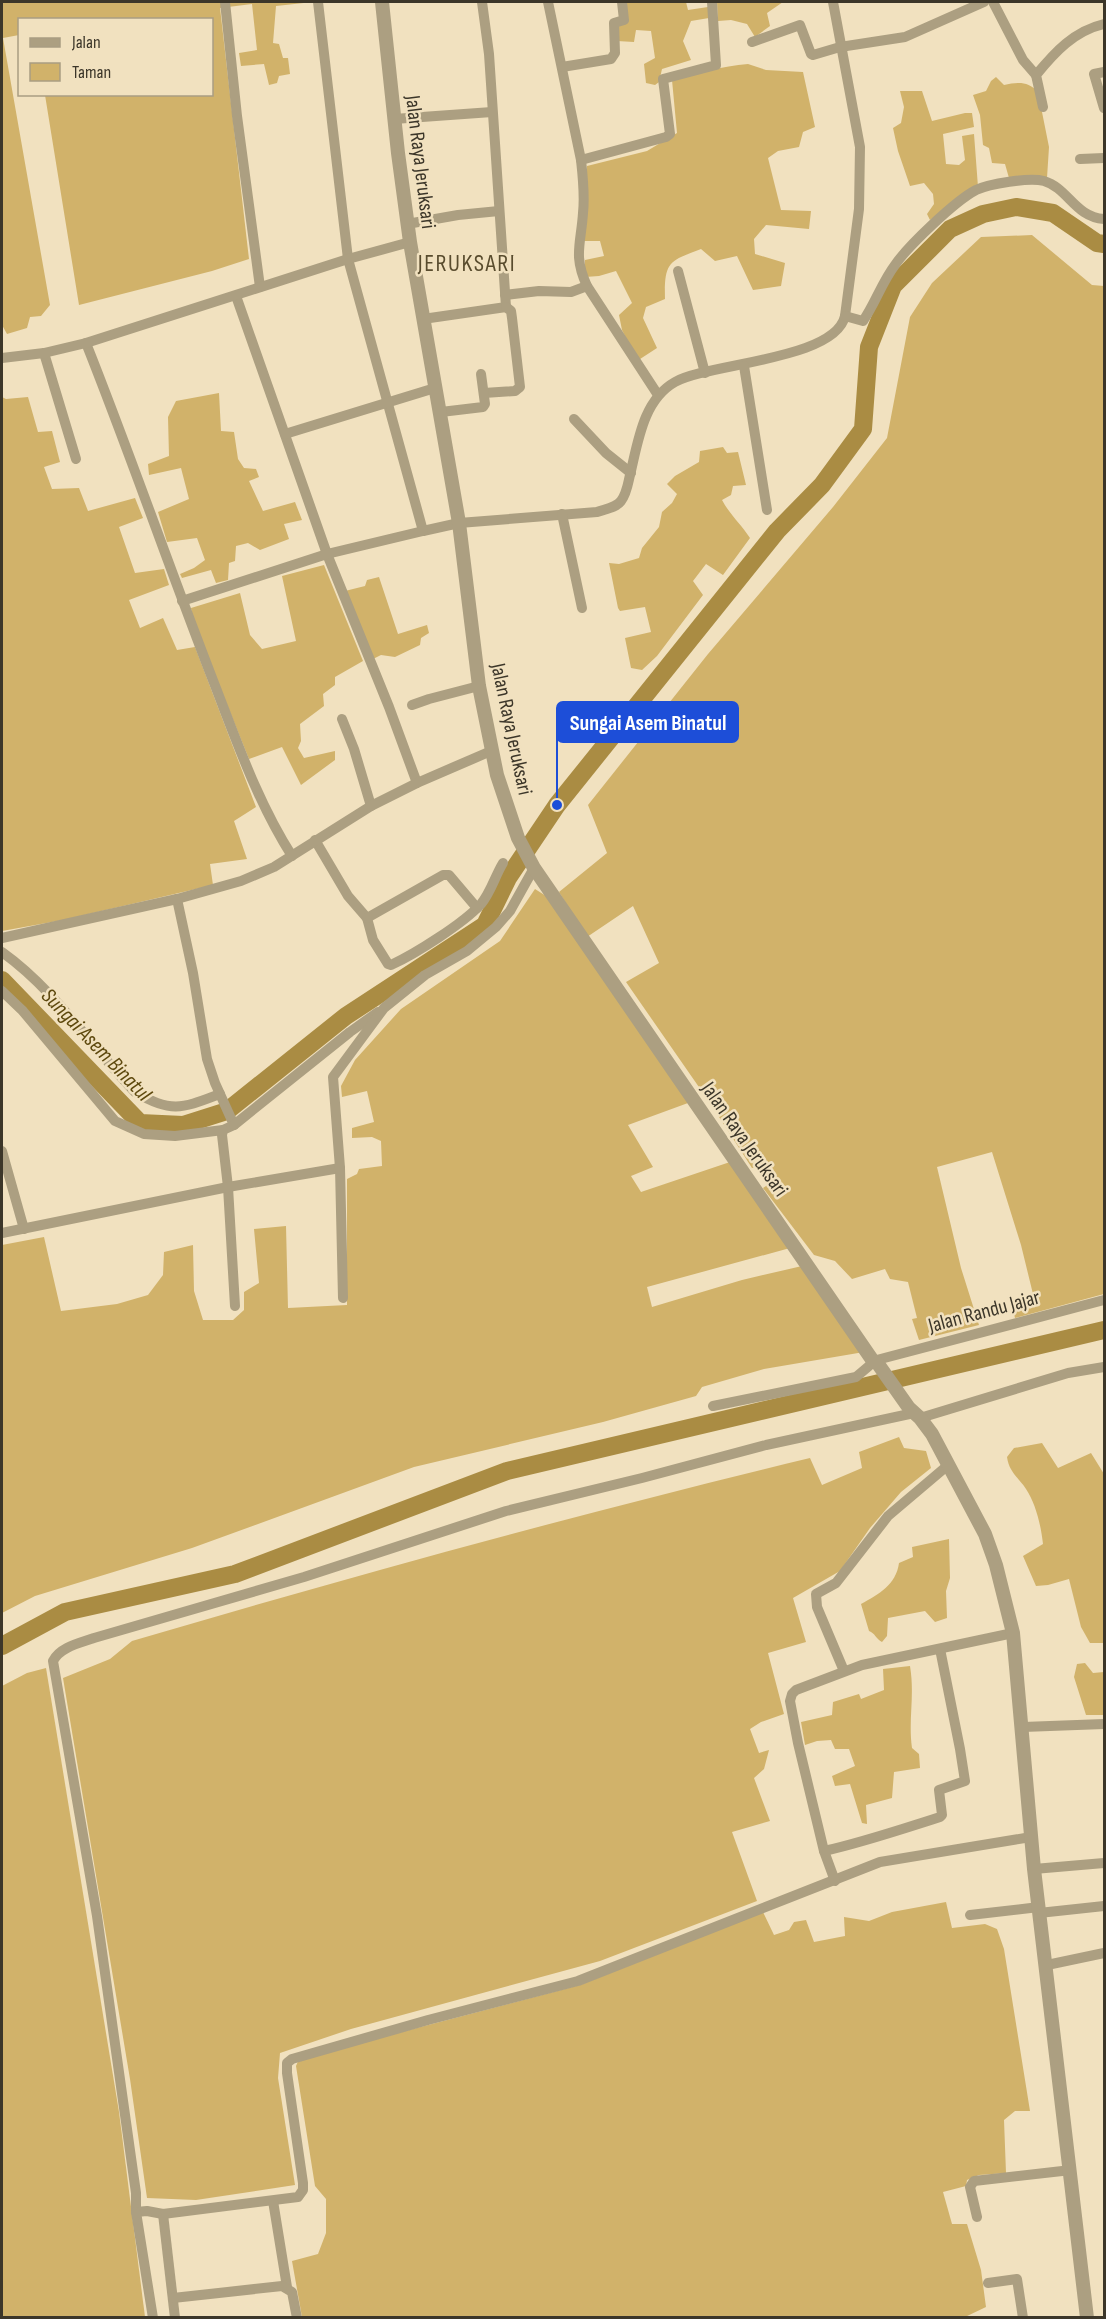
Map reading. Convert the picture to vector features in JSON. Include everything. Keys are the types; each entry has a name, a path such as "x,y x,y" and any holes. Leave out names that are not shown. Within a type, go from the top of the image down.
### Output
{"street":[{"path":"225,2 237,116 261,287"},
{"path":"318,2 348,259 423,531"},
{"name":"Jalan Raya Jeruksari","path":"382,2 407,224 459,523 479,686 491,751 518,838 532,866 875,1362 932,1434 985,1534 996,1565 1012,1633 1023,1726 1034,1869 1087,2318"},
{"path":"482,2 489,54 506,301 511,312 520,387 515,391 484,393"},
{"path":"548,2 581,160 583,215 578,257 580,270 587,286 658,395"},
{"path":"562,67 611,59 615,53 614,23 624,20 622,2"},
{"path":"581,160 670,134 663,79 716,65 712,2"},
{"path":"182,601 327,554 459,523 597,512 617,505 626,492 647,413 658,395 676,382 705,373 772,359 826,338 842,327 859,209 860,147 833,2"},
{"path":"752,42 800,25 811,54 905,37 984,2"},
{"path":"993,2 1023,60 1036,75 1043,106"},
{"path":"1036,75 1052,54 1088,28 1104,24"},
{"path":"1104,72 1094,74 1104,108"},
{"path":"394,119 492,112"},
{"path":"1080,159 1104,158"},
{"path":"845,316 863,321 886,278 905,252 956,204 979,189 1019,181 1043,181 1085,215 1104,219"},
{"path":"407,224 458,214 499,211"},
{"path":"2,358 44,353 86,343 348,259 410,242"},
{"path":"678,271 705,373"},
{"path":"423,319 506,301 539,291 571,292 587,286"},
{"path":"236,296 327,554 417,783"},
{"path":"86,343 132,459 182,601 245,763 269,815 292,856"},
{"path":"44,353 76,459"},
{"path":"744,366 767,510"},
{"path":"441,412 483,407 485,404 481,374"},
{"path":"285,434 435,388"},
{"path":"574,419 606,453 631,473"},
{"path":"562,514 582,608"},
{"path":"412,705 479,686"},
{"path":"342,719 354,749 371,806"},
{"path":"2,938 241,881 274,867 371,806 491,751"},
{"path":"315,840 348,896 367,918 377,949 391,965 439,936 477,908 490,891 503,863"},
{"path":"2,991 22,1010 115,1121 144,1134 175,1136 223,1130 425,975 466,951 496,927 510,911 532,866"},
{"path":"367,918 443,875 449,875 454,879 477,908"},
{"path":"177,898 193,973 207,1059 233,1122"},
{"path":"2,952 62,1008 135,1092 148,1100 176,1107 185,1107 221,1095"},
{"path":"343,1298 340,1168 333,1077 384,1008"},
{"path":"223,1130 235,1306"},
{"path":"2,1151 24,1229"},
{"path":"2,1233 228,1187 340,1168"},
{"name":"Jalan Randu Jajar","path":"875,1362 1104,1300"},
{"path":"713,1406 808,1385 847,1380 856,1377 875,1362"},
{"path":"175,2318 173,2298 150,2212 136,2193 99,1927 53,1661 56,1656 62,1651 94,1638 304,1577 506,1511 642,1478 766,1444 914,1413 1068,1372 1104,1367"},
{"path":"844,1671 818,1607 816,1594 836,1583 888,1516 947,1466"},
{"path":"835,1881 824,1851 798,1743 790,1698 796,1690 862,1665 1012,1633"},
{"path":"824,1851 869,1840 940,1817 942,1815 939,1790 964,1781 940,1649"},
{"path":"1023,1726 1104,1724"},
{"path":"150,2212 298,2197 303,2190 287,2073 287,2063 292,2059 428,2020 578,1981 880,1862 1031,1837"},
{"path":"1034,1869 1104,1863"},
{"path":"970,1915 1104,1906"},
{"path":"1047,1965 1104,1953"},
{"path":"977,2217 970,2187 974,2181 1071,2170"},
{"path":"273,2201 287,2287 292,2292 297,2318"},
{"path":"150,2212 153,2318"},
{"path":"988,2283 1017,2278 1023,2318"},
{"path":"173,2298 287,2287"}],"green space":[{"path":"2,2 313,2 276,6 273,43 279,44 283,58 288,58 290,74 279,76 277,83 269,85 264,64 241,66 239,53 257,50 252,4 220,8 249,259 212,271 79,305 45,96 213,96 213,18 18,18 18,35 3,38 50,305 41,316 30,317 27,328 7,334 2,325"},
{"path":"625,2 686,2 688,10 708,7 709,18 691,21 683,41 691,60 662,69 659,82 655,85 646,83 644,64 655,58 651,31 636,30 634,42 617,41 617,24"},
{"path":"717,2 783,2 767,13 770,26 755,37 747,24 731,20 718,21"},
{"path":"748,64 766,70 803,72 815,127 803,132 799,147 778,151 768,158 781,210 811,211 809,229 766,225 754,239 755,254 785,263 781,286 753,290 737,256 715,261 701,249 675,260 666,277 665,299 646,307 643,318 657,348 637,361 622,330 619,315 632,303 616,271 585,277 585,260 604,256 600,241 583,241 587,166 647,151 677,133 672,80 719,68"},
{"path":"996,77 1004,85 1023,83 1038,92 1049,147 1047,178 1009,178 1005,164 992,163 989,148 983,145 980,115 973,95 986,91"},
{"path":"900,91 922,91 932,121 972,113 974,127 943,134 946,164 959,165 965,160 962,136 974,134 978,187 930,220 927,214 934,204 933,194 924,183 910,186 898,151 893,128 901,123 904,107"},
{"path":"1032,235 1092,285 1104,286 1104,1294 1015,1318 1011,1302 1033,1294 1021,1245 992,1152 937,1167 961,1268 979,1325 919,1340 912,1319 917,1318 908,1282 890,1279 885,1269 852,1279 835,1261 814,1255 763,1188 769,1184 760,1166 752,1168 626,982 659,963 633,906 587,937 559,892 607,853 588,805 708,654 833,507 887,438 910,317 932,283 981,237"},
{"path":"219,393 221,431 234,432 238,459 244,468 256,469 259,477 249,481 263,511 295,502 302,520 284,524 289,539 260,550 248,543 236,546 235,561 229,563 228,580 216,583 211,570 182,578 180,574 205,560 197,538 167,542 158,512 189,499 181,468 149,475 148,464 169,456 168,417 176,401"},
{"path":"2,397 6,399 28,397 38,432 52,431 60,462 44,467 52,489 79,488 88,511 135,498 143,518 119,527 135,573 164,569 169,585 129,600 140,628 163,618 177,650 195,647 256,807 234,821 247,859 210,864 213,885 63,920 2,931"},
{"path":"723,447 727,453 738,452 746,485 733,486 731,495 722,500 750,538 723,575 706,564 693,581 703,595 657,656 642,670 631,668 625,638 651,632 645,607 620,611 618,608 609,563 619,564 639,558 642,548 659,527 662,512 672,503 677,494 667,484 675,476 699,462 700,451"},
{"path":"324,565 363,661 335,677 335,685 323,694 324,706 300,724 301,741 298,748 304,758 335,751 335,760 301,785 282,747 249,759 193,621 191,608 240,593 250,635 262,649 296,641 282,576"},
{"path":"379,577 398,634 427,625 429,633 421,638 420,645 395,657 381,655 373,659 345,591 365,586 367,580"},
{"path":"535,889 546,896 688,1103 628,1125 653,1167 631,1176 641,1192 730,1162 790,1248 647,1287 652,1307 742,1280 802,1266 864,1352 764,1369 702,1387 696,1396 603,1422 414,1467 192,1548 35,1596 2,1613 2,1245 44,1237 61,1311 117,1304 148,1295 163,1275 164,1252 193,1245 194,1291 203,1320 233,1320 244,1310 244,1292 259,1283 254,1229 286,1226 288,1308 347,1305 347,1179 357,1174 359,1169 382,1166 381,1141 372,1137 352,1138 352,1128 374,1122 367,1091 342,1097 341,1086 355,1060 401,1009 500,941"},
{"path":"899,1437 904,1448 926,1451 931,1468 901,1492 870,1528 840,1571 793,1598 806,1642 768,1653 784,1714 761,1722 750,1729 759,1753 769,1750 764,1769 754,1778 770,1821 732,1832 757,1901 600,1961 351,2029 280,2053 278,2078 295,2185 196,2200 147,2198 130,2079 63,1678 110,1659 132,1641 300,1592 639,1501 810,1458 822,1485 862,1468 859,1452"},
{"path":"1042,1443 1058,1468 1091,1453 1104,1474 1104,1643 1090,1643 1081,1627 1069,1579 1036,1586 1023,1556 1043,1544 1042,1537 1033,1501 1012,1471 1007,1457 1014,1448"},
{"path":"949,1539 950,1578 946,1591 947,1618 935,1622 925,1611 888,1618 887,1636 882,1642 880,1641 869,1631 861,1604 890,1583 899,1563 913,1557 912,1547"},
{"path":"1085,1663 1093,1673 1104,1672 1104,1715 1086,1715 1074,1677 1077,1664"},
{"path":"910,1666 911,1738 912,1748 919,1754 920,1768 894,1772 892,1798 866,1805 867,1824 862,1823 850,1784 835,1786 832,1776 855,1766 849,1749 835,1749 831,1740 805,1745 801,1722 832,1715 833,1702 859,1694 861,1699 884,1690 883,1669"},
{"path":"46,1668 119,2112 145,2317 2,2318 2,1686 27,1673"},
{"path":"946,1902 952,1928 985,1924 997,1929 1004,1949 1030,2111 1015,2111 1004,2120 1006,2173 979,2175 967,2180 966,2186 943,2192 952,2224 967,2224 981,2270 986,2307 965,2317 302,2317 292,2261 318,2254 326,2233 326,2199 315,2186 296,2066 299,2059 580,1985 763,1912 774,1935 789,1930 794,1922 806,1920 814,1942 845,1936 844,1917 869,1921 892,1912"}],"waterway":[{"name":"Sungai Asem Binatul","path":"2,980 140,1123 183,1125 227,1111 346,1016 485,925 508,878 557,805 777,531 822,485 863,429 869,347 893,286 950,229 983,214 1016,207 1053,213 1097,243 1104,244"},
{"path":"2,1646 65,1612 235,1574 507,1471 1104,1330"}],"place":[{"name":"Sungai Asem Binatul","path":"557,805"}],"district":[{"name":"JERUKSARI","path":"467,263"}]}
